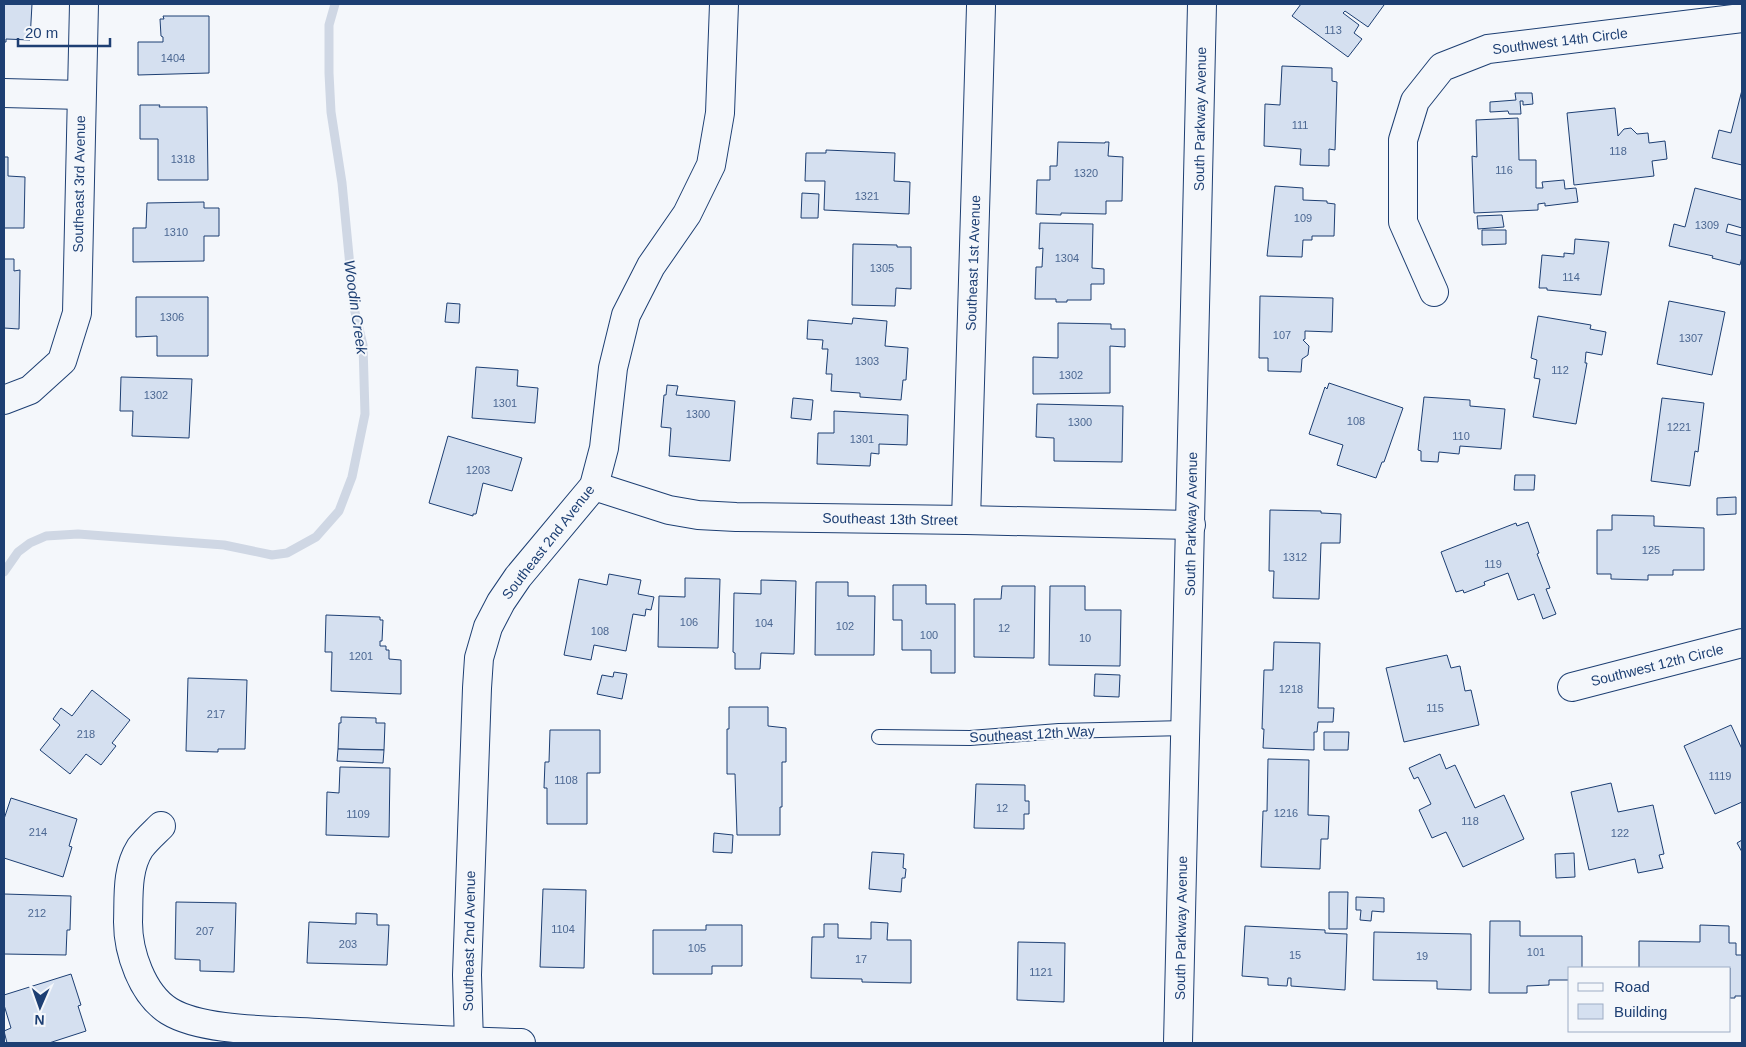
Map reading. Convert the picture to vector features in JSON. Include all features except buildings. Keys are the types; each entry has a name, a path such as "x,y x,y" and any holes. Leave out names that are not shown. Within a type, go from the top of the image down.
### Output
{"street":[{"name":"Southeast 3rd Avenue","path":"4,400 30,390 62,361 77,313 84,4"},
{"name":"Southeast 2nd Avenue","path":"468,1043 467,975 477,688 480,658 488,627 501,602 518,577 594,486 604,448 613,368 626,315 651,266 687,214 711,164 720,113 724,4"},
{"name":"South Parkway Avenue","path":"1178,1043 1202,4"},
{"name":"Southeast 1st Avenue","path":"966,520 981,6"},
{"name":"Southwest 14th Circle","path":"1434,292 1403,222 1403,140 1414,101 1442,67 1488,49 1742,18"},
{"path":"4,94 81,95"},
{"name":"Southeast 13th Street","path":"594,486 669,510 698,515 1191,525"},
{"name":"Southwest 12th Circle","path":"1572,687 1742,644"},
{"path":"160,826 140,849 130,875 128,938 136,966 149,991 168,1011 193,1022 234,1028 468,1043 522,1043"}],"lane":[{"name":"Southeast 12th Way","path":"879,737 970,738 1059,731 1186,728"}],"waterway":[{"name":"Woodin Creek","path":"4,572 18,552 30,543 46,536 78,534 224,545 272,555 287,553 316,537 339,511 352,477 365,414 363,345 354,308 342,183 331,112 329,25 335,4"}]}
